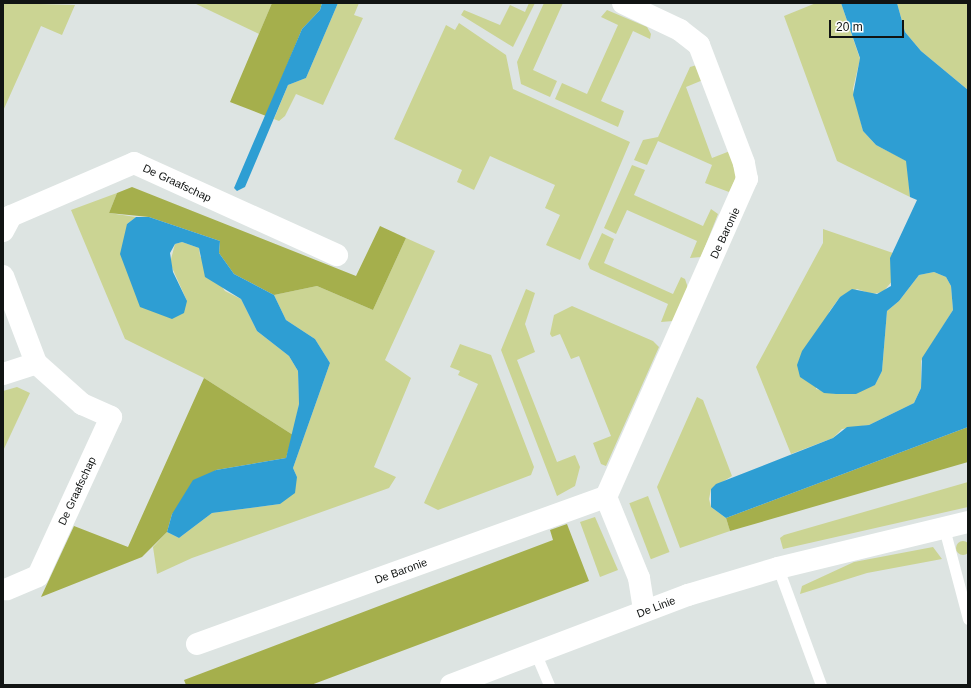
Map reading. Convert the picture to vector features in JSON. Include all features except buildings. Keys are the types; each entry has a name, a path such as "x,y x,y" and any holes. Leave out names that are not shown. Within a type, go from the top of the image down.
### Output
{"street":[{"name":"De Baronie","path":"197,644 606,497 747,179 744,163 699,45 680,30 623,3"},
{"name":"De Graafschap","path":"3,231 11,216 134,163 337,255"},
{"name":"De Graafschap","path":"3,276 36,363 82,404 111,417 38,576 7,589"},
{"path":"3,374 36,363"},
{"path":"606,497 639,578 644,611"},
{"name":"De Linie","path":"451,685 644,611 778,568 968,522"}],"lane":[{"path":"944,528 968,619"},
{"path":"778,568 821,685"},
{"path":"535,652 549,685"}],"green space":[{"path":"3,3 75,5 62,35 41,26 3,111"},
{"path":"194,3 272,3 259,34"},
{"path":"272,3 322,3 320,10 302,29 266,116 230,102"},
{"path":"338,3 359,3 354,15 363,18 323,105 296,94 285,116 279,121 274,119 288,85 306,78"},
{"path":"529,3 535,3 513,47 461,15 464,10 500,25 510,5 525,12"},
{"path":"544,3 563,3 533,70 557,81 550,97 521,84 517,62"},
{"path":"816,3 841,3 860,59 853,89 863,131 876,145 907,161 910,197 837,161 784,16"},
{"path":"897,3 968,3 968,90 921,51 905,32"},
{"path":"607,10 647,27 651,34 650,39 633,31 601,101 624,111 618,127 555,99 562,83 587,94 618,25 601,17"},
{"path":"459,23 506,55 513,89 630,142 580,260 546,245 560,215 545,208 555,185 490,156 474,190 457,182 462,170 394,139 446,25 455,30"},
{"path":"697,65 703,80 686,87 712,158 730,151 737,176 729,192 705,183 712,165 658,141 647,165 634,160 643,140 658,137 690,67"},
{"path":"632,165 645,170 634,195 703,226 711,209 718,214 701,257 690,258 697,241 627,210 616,234 604,228"},
{"path":"132,187 356,276 380,226 406,238 373,310 317,286 274,295 234,274 219,253 220,241 149,217 109,213 117,193"},
{"path":"117,193 109,213 136,217 127,224 187,301 170,263 175,244 182,242 199,248 200,256 225,291 241,299 257,331 289,356 298,371 299,404 293,435 204,378 125,339 71,210"},
{"path":"823,229 893,253 893,280 883,292 872,294 857,289 840,297 829,312 816,389 836,394 875,385 882,371 887,311 899,301 919,275 934,272 946,277 951,286 953,310 921,361 921,388 914,403 869,425 842,429 833,438 791,454 756,367 823,243"},
{"path":"602,233 614,239 604,263 673,294 681,277 685,279 688,288 673,321 661,322 668,304 590,269 588,264"},
{"path":"406,238 435,251 385,360 411,378 374,467 396,477 389,488 192,558 157,574 153,547 167,532 179,538 212,513 280,504 297,477 293,468 330,363 315,339 286,320 274,295 317,286 373,310"},
{"path":"526,289 535,293 525,324 535,352 517,360 557,462 575,455 580,467 575,486 557,496 501,350"},
{"path":"572,306 653,341 659,347 606,466 601,464 593,443 611,436 579,356 571,359 560,334 552,337 550,334 554,315"},
{"path":"460,344 491,355 534,467 531,475 438,510 424,503 478,384 458,375 460,371 450,367"},
{"path":"204,378 293,435 286,458 216,470 172,514 167,532 142,557 41,597 74,526 128,547"},
{"path":"17,387 30,393 3,451 3,391"},
{"path":"697,397 703,400 732,476 711,489 709,499 711,507 726,518 730,531 680,548 657,487"},
{"path":"968,427 968,462 730,531 726,518"},
{"path":"968,482 968,507 783,549 780,538 784,535"},
{"path":"648,496 670,552 651,559 629,503"},
{"path":"595,517 618,570 600,577 580,522"},
{"path":"567,524 589,581 311,685 186,685 184,680 553,540 550,530"},
{"path":"963,541 968,543 970,548 968,553 963,555 958,553 956,548 958,543"},
{"path":"933,547 942,559 867,573 800,594 802,586 854,562"}],"water":[{"path":"322,3 338,3 306,78 288,85 245,187 237,191 234,188 302,29 320,10"},
{"path":"841,3 897,3 905,32 921,51 968,90 968,427 726,518 711,507 711,489 716,484 833,438 847,427 869,425 914,403 921,388 922,358 953,310 951,286 946,277 934,272 919,275 899,301 887,311 882,371 875,385 856,394 824,393 800,377 797,365 802,351 840,297 852,289 877,294 891,286 890,258 917,200 910,197 906,161 876,145 863,131 853,95 860,58"},
{"path":"136,217 149,217 220,241 219,253 234,274 274,295 286,320 315,339 330,363 293,468 297,477 295,493 280,504 212,513 179,538 167,532 172,514 193,480 216,470 286,458 299,404 298,371 289,356 257,331 241,299 205,277 199,248 182,242 175,244 170,253 173,272 187,301 184,313 172,319 140,307 120,254 127,224"}]}
